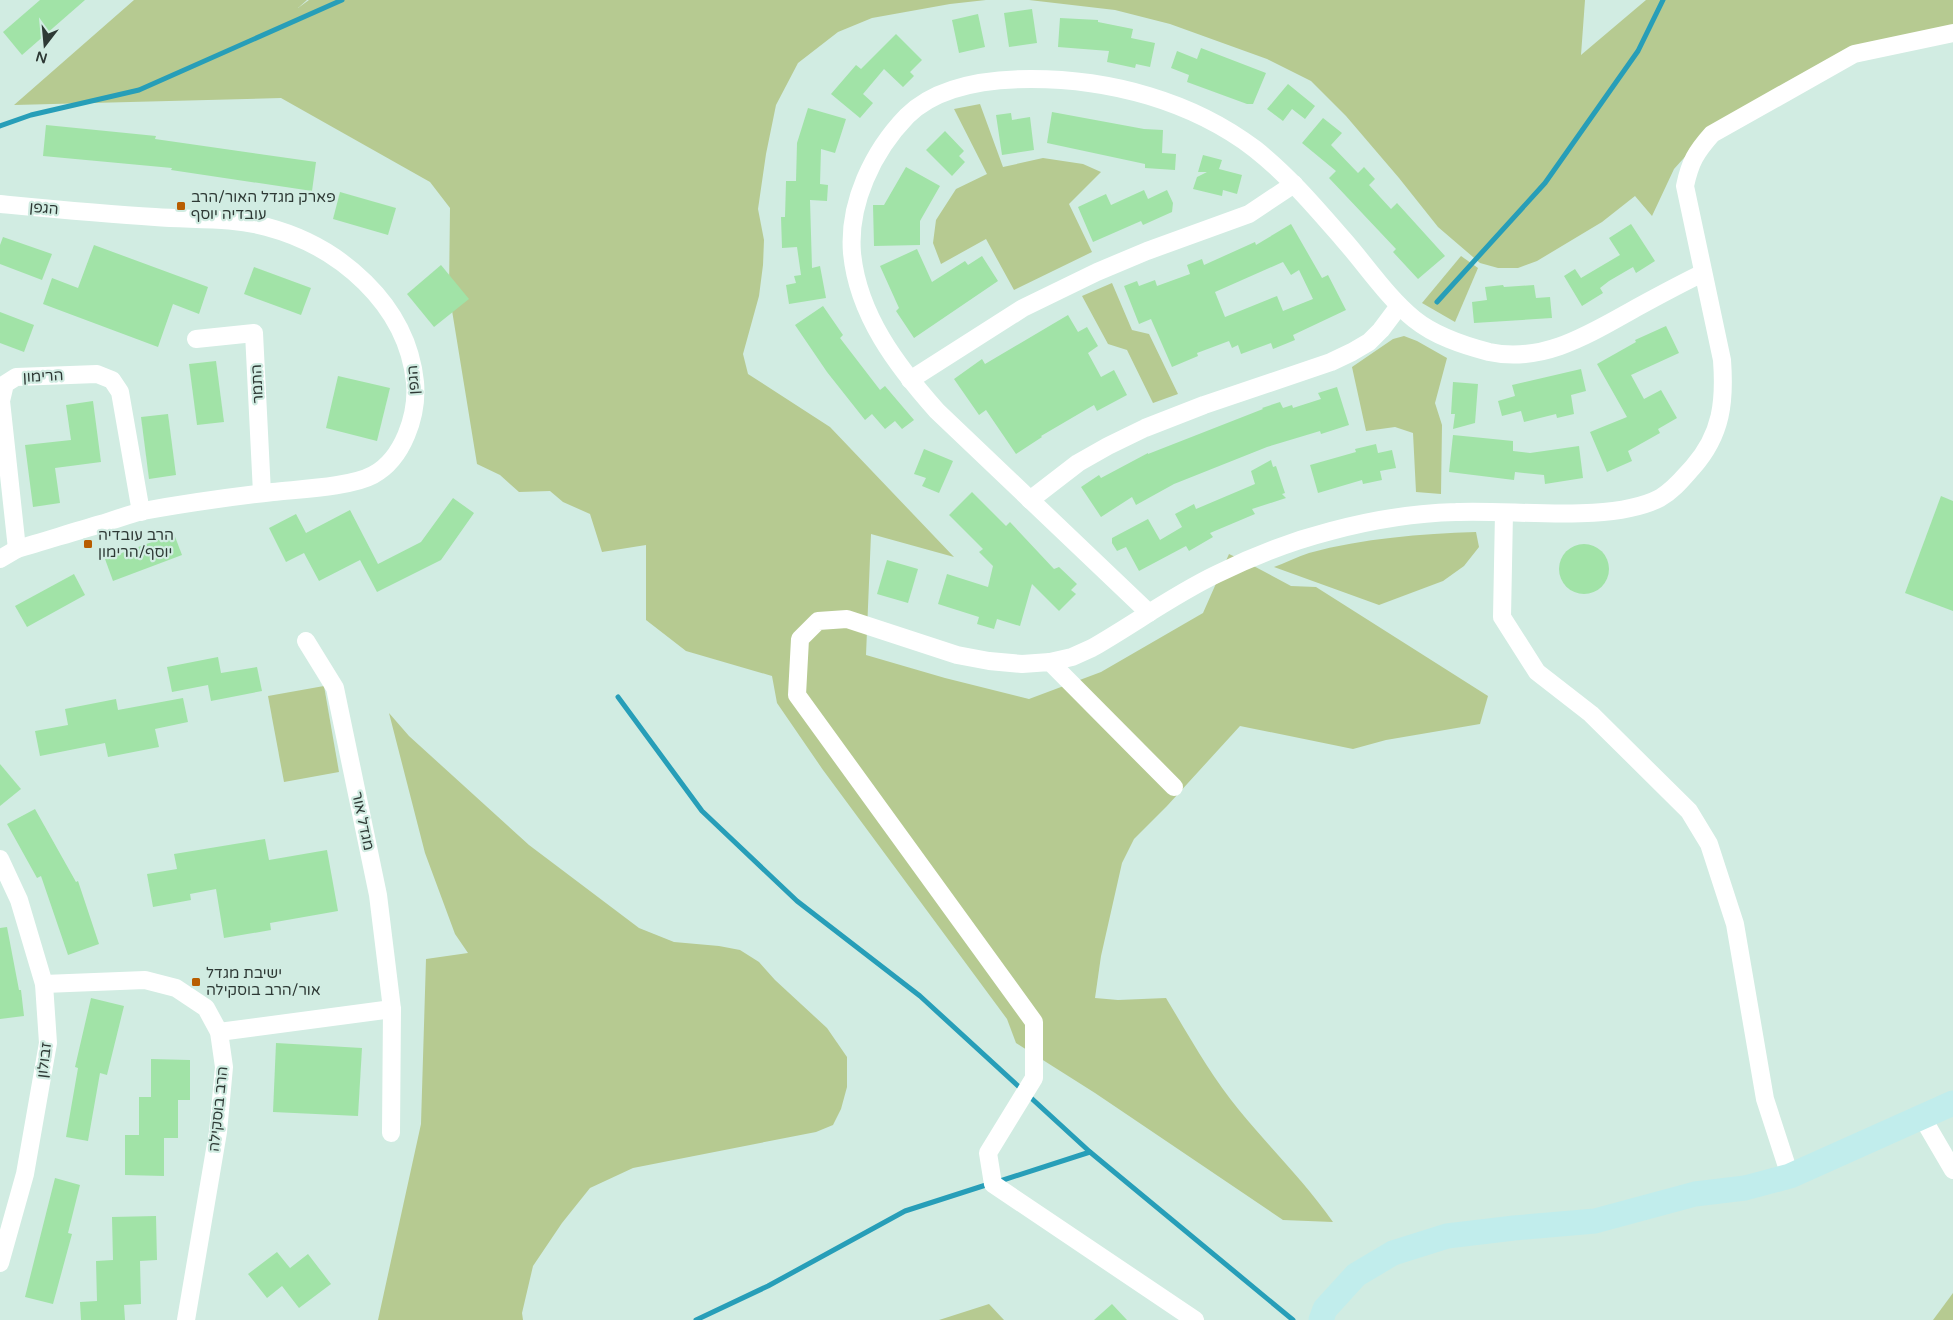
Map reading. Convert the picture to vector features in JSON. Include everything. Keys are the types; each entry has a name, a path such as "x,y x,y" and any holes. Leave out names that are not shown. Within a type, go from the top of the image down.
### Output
{"street":[{"path":"1195,1320 993,1184 988,1153 1034,1078 1034,1022 797,695 800,639 818,621 847,620 958,655 989,661 1022,664 1050,662 1072,657 1092,648 1216,574 1259,555 1331,531 1372,521 1416,514 1615,510 1640,506 1660,498 1677,486 1698,461 1713,437 1722,413 1724,385 1722,360 1685,186 1689,168 1697,151 1712,134 1854,54 1953,33"},
{"path":"1149,613 942,416 910,380 877,332 867,310 857,282 852,250 854,219 861,191 881,146 910,113 928,100 953,89 1014,79 1082,81 1124,89 1193,112 1225,128 1256,150 1294,184 1345,240 1399,306 1416,321 1442,337 1494,353 1519,354 1564,346 1703,273"},
{"path":"910,380 1023,308 1097,272 1147,251 1249,214 1294,184"},
{"name":"הגפן","path":"0,204 158,218 239,221 266,226 298,237 328,254 362,279 387,306 406,342 413,365 416,392 412,416 394,459 373,476 341,485 262,493 140,512 17,549 0,559"},
{"path":"1030,500 1078,463 1145,428 1204,405 1331,362 1352,352 1369,342 1382,330 1399,306"},
{"name":"התמר","path":"196,339 254,333 262,493"},
{"name":"הרימון","path":"17,549 1,401 5,384 16,377 97,374 112,380 120,392 140,512"},
{"path":"1504,512 1502,617 1537,672 1591,714 1689,812 1709,844 1735,924 1765,1099 1790,1176"},
{"name":"מגדל אור","path":"306,641 335,688 378,895 392,1009 391,1133"},
{"path":"1050,662 1174,787"},
{"name":"זבולון","path":"0,859 19,900 44,984 48,1043 24,1174 0,1263"},
{"name":"הרב בוסקילה","path":"44,984 145,980 176,988 206,1008 219,1032 224,1068 218,1132 186,1320"},
{"path":"219,1032 392,1009"},
{"path":"1321,1320 1325,1308 1356,1275 1393,1253 1447,1236 1595,1221 1696,1194 1745,1188 1790,1176 1953,1103"},
{"path":"1922,1117 1953,1170"}],"green space":[{"path":"134,0 307,0 298,8 309,0 986,0 950,4 872,18 838,32 798,63 776,105 766,154 758,209 764,240 763,265 759,296 743,354 748,374 830,427 954,557 871,534 866,655 945,678 1029,699 1101,672 1203,613 1229,554 1291,586 1316,587 1488,696 1480,724 1386,740 1353,749 1240,726 1134,839 1122,863 1101,956 1095,998 1118,1000 1166,998 1219,1084 1311,1193 1333,1222 1283,1220 1095,1093 1016,1043 1007,1019 823,770 777,703 772,676 686,651 646,620 646,545 602,552 590,514 563,502 550,491 519,492 500,475 477,464 449,292 450,208 430,182 281,98 14,105"},
{"path":"1029,0 1585,0 1581,55 1646,0 1953,0 1953,26 1859,60 1692,149 1674,169 1652,216 1635,196 1602,222 1537,261 1518,268 1498,268 1480,263 1438,227 1346,116 1311,81 1267,59 1170,24 1115,10"},
{"path":"980,104 1003,167 1043,158 1083,164 1101,172 1069,204 1092,252 1014,290 986,239 941,264 933,243 936,220 956,189 987,174 954,109"},
{"path":"1461,256 1478,268 1455,322 1422,303"},
{"path":"1112,283 1132,330 1149,334 1178,394 1153,403 1127,350 1108,344 1082,296"},
{"path":"1404,336 1447,358 1435,403 1442,425 1441,494 1416,492 1413,433 1395,427 1366,431 1352,367 1393,339"},
{"path":"1476,532 1479,547 1464,566 1443,581 1379,605 1274,567 1309,553 1371,540"},
{"path":"324,686 339,772 284,782 268,696"},
{"path":"389,713 409,736 529,845 639,928 674,942 740,950 759,962 775,980 827,1028 847,1057 847,1087 841,1109 833,1125 816,1132 633,1168 590,1188 562,1223 533,1266 522,1313 523,1320 378,1320 421,1124 426,959 468,953 455,934 425,853"},
{"path":"1953,1293 1953,1320 1933,1320"},
{"path":"989,1304 1004,1320 939,1320"}],"building":[{"path":"40,0 85,0 22,55 3,32"},
{"path":"1032,9 1037,43 1009,47 1004,13"},
{"path":"978,14 985,47 959,53 952,20"},
{"path":"1060,18 1098,20 1098,22 1133,29 1131,38 1155,43 1150,67 1136,64 1135,68 1107,62 1109,51 1058,47"},
{"path":"896,34 922,60 910,72 914,76 903,87 884,69 863,94 873,103 860,118 831,94 856,65 861,69"},
{"path":"1201,48 1266,73 1253,104 1247,104 1187,82 1189,75 1171,68 1177,51 1197,59"},
{"path":"1288,84 1315,106 1305,119 1292,109 1283,121 1267,109"},
{"path":"808,108 846,119 835,153 821,149 820,184 828,185 827,201 810,200 812,268 820,266 826,298 789,304 786,285 796,283 794,276 801,275 797,247 782,248 781,217 785,217 786,181 796,181 797,143"},
{"path":"1052,112 1144,129 1163,130 1162,153 1176,154 1175,170 1145,168 1145,164 1047,143"},
{"path":"1011,113 1012,120 1030,117 1034,150 1002,155 996,115"},
{"path":"1323,118 1342,133 1331,145 1358,173 1364,167 1375,179 1369,185 1391,209 1397,203 1445,256 1418,279 1393,252 1396,249 1329,178 1336,171 1302,143"},
{"path":"46,125 156,136 155,139 316,162 312,191 171,170 172,168 43,156"},
{"path":"945,131 964,151 959,156 965,162 952,176 926,150"},
{"path":"1203,155 1222,160 1219,169 1242,175 1237,194 1223,190 1222,196 1193,189 1197,177 1207,172 1198,172"},
{"path":"906,167 940,186 920,221 920,245 874,246 873,205 884,205"},
{"path":"1144,190 1148,199 1167,190 1173,203 1172,212 1143,225 1141,221 1093,242 1078,207 1106,194 1111,205"},
{"path":"340,192 396,208 388,235 333,219"},
{"path":"1291,224 1322,278 1328,275 1346,310 1293,335 1295,340 1273,349 1271,343 1241,354 1238,345 1232,348 1229,341 1197,353 1198,356 1172,367 1151,319 1139,324 1124,286 1137,281 1139,286 1155,280 1157,286 1190,274 1187,265 1202,259 1204,265 1255,242 1256,245","holes":["1283,262 1291,275 1299,270 1313,299 1283,311 1277,296 1225,317 1215,292"]},
{"path":"1631,224 1655,261 1636,273 1633,267 1609,281 1600,288 1603,293 1582,306 1564,276 1575,269 1581,278 1620,255 1609,238"},
{"path":"3,237 52,254 42,280 0,264 0,245"},
{"path":"94,245 208,287 199,314 173,304 158,347 43,304 52,278 78,288"},
{"path":"917,249 932,282 965,261 968,265 982,256 998,281 914,338 896,311 899,308 880,266"},
{"path":"441,265 469,299 434,327 407,294"},
{"path":"254,267 311,288 301,315 244,294"},
{"path":"1503,285 1504,287 1534,285 1536,298 1550,297 1552,318 1474,323 1472,302 1487,300 1485,287"},
{"path":"823,306 843,335 840,338 880,390 885,386 914,420 902,429 895,421 885,429 872,414 865,420 827,372 795,325"},
{"path":"0,312 34,325 24,352 0,343"},
{"path":"1068,315 1078,332 1087,327 1098,346 1088,353 1101,377 1114,370 1127,395 1097,411 1094,405 1041,436 1016,454 986,410 979,415 954,379 982,359 985,364"},
{"path":"1666,326 1679,353 1631,375 1644,399 1661,390 1677,418 1658,429 1660,433 1628,451 1632,461 1607,472 1590,432 1627,417 1597,364 1636,342 1635,340"},
{"path":"216,361 224,422 197,425 189,364"},
{"path":"1581,369 1586,391 1571,395 1574,414 1557,418 1556,414 1524,422 1521,411 1502,416 1498,401 1515,396 1512,385"},
{"path":"338,376 390,388 377,441 326,428"},
{"path":"1453,382 1478,384 1475,423 1453,429 1455,414 1451,414"},
{"path":"1337,387 1349,425 1321,434 1320,431 1267,447 1174,484 1136,505 1132,497 1101,517 1081,487 1099,475 1101,478 1148,453 1262,408 1280,402 1283,408 1292,405 1293,408 1321,399 1318,393"},
{"path":"93,401 101,462 55,468 60,503 33,507 25,445 71,440 66,405"},
{"path":"168,414 176,475 149,479 141,417"},
{"path":"1453,435 1513,441 1513,451 1530,453 1579,446 1583,478 1545,484 1544,475 1515,472 1514,480 1449,472"},
{"path":"1376,444 1378,453 1392,450 1396,468 1380,471 1382,480 1363,484 1362,480 1318,493 1310,465 1356,452 1355,449"},
{"path":"924,449 953,461 939,493 922,486 926,478 914,474"},
{"path":"1271,460 1273,467 1276,466 1285,493 1282,494 1286,498 1252,509 1255,514 1210,533 1213,537 1189,551 1186,546 1139,571 1126,547 1117,551 1112,543 1112,538 1148,519 1160,540 1182,527 1175,514 1194,504 1196,509 1255,484 1251,471"},
{"path":"972,492 1006,526 1010,522 1054,569 1059,567 1077,584 1071,590 1076,594 1059,611 1032,584 1020,626 997,619 994,629 977,624 979,617 938,604 947,574 988,587 993,566 979,552 983,549 949,515"},
{"path":"1941,496 1953,501 1953,611 1905,593"},
{"path":"453,498 474,513 441,560 377,592 360,560 319,581 304,553 286,562 269,528 296,514 306,533 350,510 378,564 421,542"},
{"path":"174,534 182,555 113,581 105,559"},
{"path":"1584,544 1594,546 1602,551 1607,559 1609,569 1607,579 1602,587 1594,592 1584,594 1574,592 1566,587 1561,579 1559,569 1561,559 1566,551 1574,546"},
{"path":"887,560 918,569 908,603 877,594"},
{"path":"74,574 85,595 27,627 15,606"},
{"path":"218,657 221,673 257,667 262,691 211,701 208,685 172,692 167,667"},
{"path":"183,698 188,722 155,729 159,747 108,757 105,743 40,756 35,731 68,725 65,709 116,699 118,710"},
{"path":"0,764 21,789 0,806"},
{"path":"35,809 76,882 78,881 99,944 68,955 41,876 37,878 7,824"},
{"path":"265,839 269,860 327,850 338,911 270,923 271,930 224,938 216,889 190,894 191,900 153,907 147,874 177,869 174,854"},
{"path":"7,927 19,990 21,990 24,1016 0,1019 0,928"},
{"path":"91,998 124,1006 107,1075 100,1073 88,1141 66,1137 78,1068 75,1067"},
{"path":"276,1043 362,1048 358,1116 273,1112"},
{"path":"151,1059 190,1060 190,1100 178,1100 178,1138 164,1138 164,1176 125,1175 125,1135 139,1135 139,1097 151,1097"},
{"path":"55,1178 80,1185 68,1233 72,1234 53,1304 25,1297"},
{"path":"156,1216 157,1260 140,1261 141,1304 124,1305 125,1320 81,1320 80,1302 97,1301 96,1261 113,1260 112,1217"},
{"path":"277,1252 290,1268 308,1254 331,1284 299,1308 282,1286 267,1298 248,1274"},
{"path":"1112,1304 1127,1320 1094,1320"}],"waterway":[{"path":"0,126 31,115 139,90 342,0"},
{"path":"1437,302 1545,183 1638,51 1663,0"},
{"path":"618,697 702,811 797,901 920,996 1090,1152 1293,1320"},
{"path":"997,1182 1090,1152"},
{"path":"696,1320 768,1286 905,1211 989,1184"}],"place":[{"name":"פארק מגדל האור/הרב עובדיה יוסף","path":"181,206"},
{"name":"הרב עובדיה יוסף/הרימון","path":"88,544"},
{"name":"ישיבת מגדל אור/הרב בוסקילה","path":"196,982"}]}
